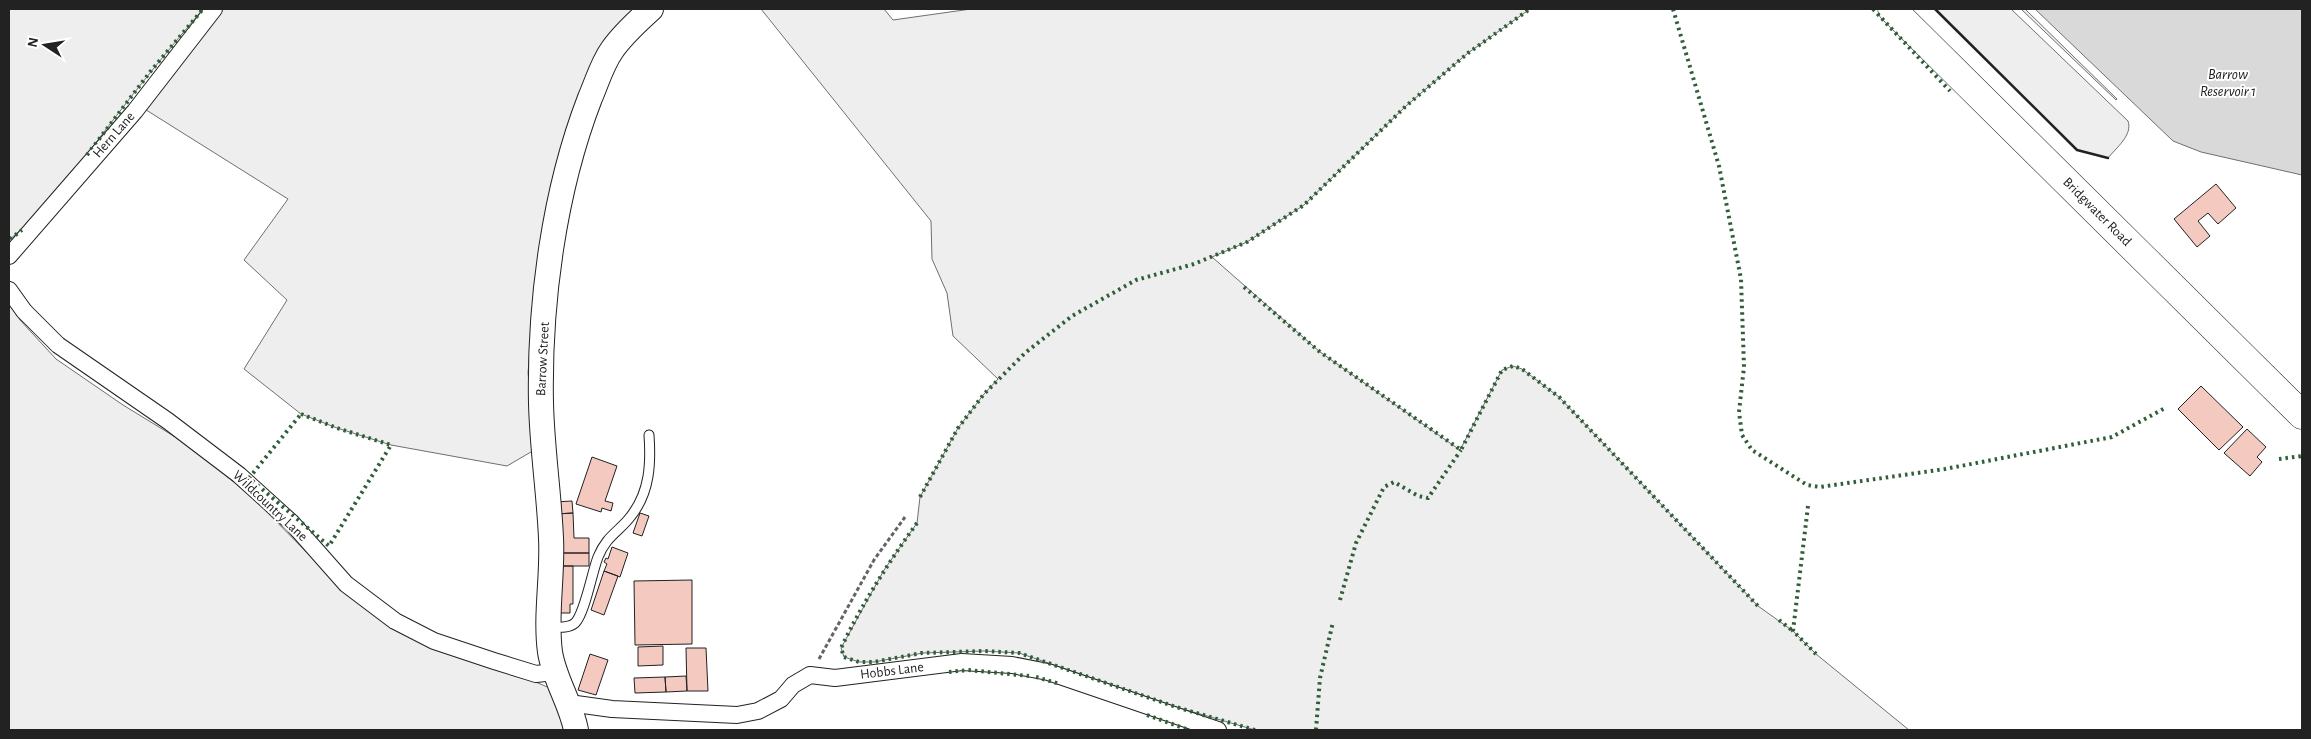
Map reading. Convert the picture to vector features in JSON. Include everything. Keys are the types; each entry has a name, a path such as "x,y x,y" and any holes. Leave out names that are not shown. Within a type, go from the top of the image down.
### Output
{"highway":[{"name":"Bridgwater Road","path":"1892,9 2302,415"}],"main road":[{"name":"Barrow Street","path":"576,730 569,703 555,672 550,652 551,538 541,404 541,372 548,288 556,227 574,148 598,77 611,51 628,30 651,9"}],"street":[{"name":"Hern Lane","path":"9,256 135,111 214,9"},
{"name":"Wildcountry Lane","path":"9,290 24,311 58,345 168,421 239,475 292,523 346,584 394,621 434,641 494,661 536,674 555,672"},
{"name":"Hobbs Lane","path":"810,676 835,678 962,662 1012,665 1048,672 1218,730"},
{"path":"569,703 656,712 745,714 758,711 781,699 793,685 810,676"},
{"path":"738,730 745,714"}],"lane":[{"path":"549,627 565,628 575,623 598,557 610,535 631,517 642,499 651,465 649,435"}],"path":[{"path":"810,676 874,560 906,517"}],"shaded area":[{"path":"9,9 203,9 142,83 62,187 37,215 9,240"},
{"path":"223,9 634,9 536,275 528,373 536,449 507,466 391,445 337,428 301,414 244,369 287,300 244,260 288,199 143,108"},
{"path":"761,9 884,9 893,20 971,9 1530,9 1468,53 1406,106 1304,205 1247,242 1212,257 1320,352 1460,450 1502,370 1513,366 1522,369 1559,397 1758,606 1793,631 1816,654 1909,730 1255,730 1176,707 1019,653 984,651 923,653 874,662 859,662 844,657 841,648 884,570 917,523 920,497 958,428 998,379 953,336 947,293 932,259 931,221"},
{"path":"1934,9 2011,9 2128,121 2128,131 2123,141 2108,158 2077,150"},
{"path":"2021,9 2025,9 2117,99 2116,100"},
{"path":"9,304 20,320 56,359 123,405 190,446 252,497 343,589 479,662 552,689 567,730 9,730"}],"water":[{"name":"Barrow Reservoir 1","path":"2035,9 2302,9 2302,175 2201,152 2173,141"}],"building":[{"path":"2216,184 2236,208 2218,224 2208,213 2198,221 2210,236 2197,247 2174,219"},
{"path":"2201,386 2243,427 2219,450 2178,409"},
{"path":"2247,429 2266,447 2257,457 2262,462 2250,476 2224,453"},
{"path":"592,457 617,466 605,501 613,503 611,511 602,508 601,512 576,504"},
{"path":"572,501 573,513 556,514 555,502"},
{"path":"573,513 574,538 589,538 589,553 557,553 556,514"},
{"path":"640,513 649,516 642,536 633,533"},
{"path":"612,547 628,553 620,577 604,571 607,564 604,562 606,558 608,559"},
{"path":"557,553 589,553 589,566 557,566"},
{"path":"557,566 573,566 573,604 570,604 570,613 556,613"},
{"path":"604,571 618,576 604,615 591,610"},
{"path":"692,580 692,644 635,645 634,581"},
{"path":"663,646 663,665 638,666 638,647"},
{"path":"686,648 706,648 708,691 687,691"},
{"path":"590,654 608,660 596,695 578,690"},
{"path":"686,676 687,691 666,692 665,677"},
{"path":"665,677 666,692 635,693 634,678"}],"hedge":[{"path":"87,155 150,72 203,9"},
{"path":"920,497 958,428 984,394 1025,353 1072,316 1136,280 1194,264 1247,242 1304,205 1406,106 1468,53 1530,9"},
{"path":"1673,9 1719,166 1741,279 1744,367 1739,412 1742,435 1752,450 1807,485 1820,487 1945,469 2112,437 2165,408"},
{"path":"1873,9 1950,91"},
{"path":"10,239 22,230"},
{"path":"1244,287 1320,352 1461,450 1502,370 1513,366 1522,369 1559,397 1758,606"},
{"path":"301,414 337,428 391,445 329,546 249,478 301,414"},
{"path":"1340,600 1356,543 1384,487 1394,482 1418,496 1428,498 1461,450"},
{"path":"2279,459 2302,456"},
{"path":"1808,506 1793,631 1816,654"},
{"path":"917,523 886,569 858,616 841,648 844,657 859,662 874,662 922,653 984,651 1019,653 1176,707 1255,730"},
{"path":"1779,620 1793,631"},
{"path":"1316,730 1320,678 1333,622"},
{"path":"949,672 968,670 1029,676"},
{"path":"1036,677 1060,684"},
{"path":"1147,715 1189,730"}],"wall":[{"path":"1935,9 2077,150 2108,158"}]}
